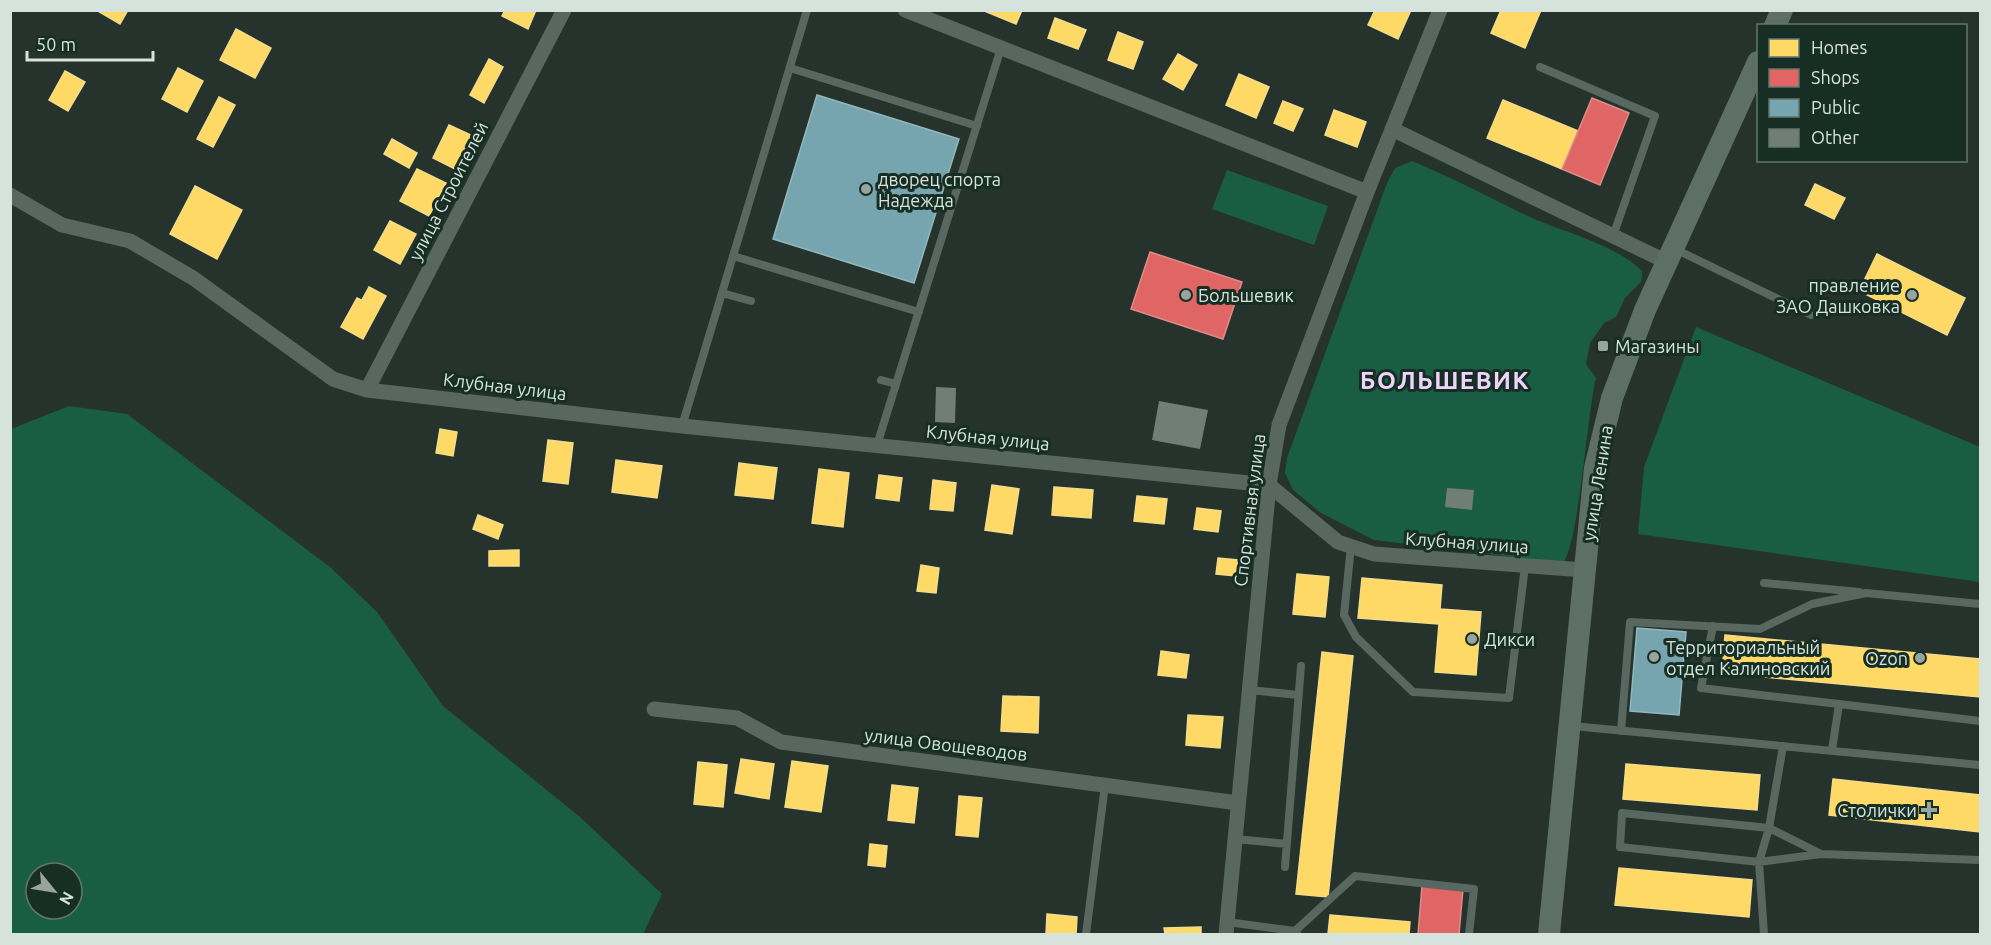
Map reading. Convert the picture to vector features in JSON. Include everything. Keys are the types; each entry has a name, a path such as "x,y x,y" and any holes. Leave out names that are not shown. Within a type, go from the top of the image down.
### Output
{"main road":[{"path":"1776,24 1782,10"},
{"name":"улица Ленина","path":"1549,934 1595,468 1612,398 1645,310 1757,64"}],"street":[{"name":"улица Строителей","path":"367,390 564,10"},
{"path":"905,10 1367,192"},
{"name":"Спортивная улица","path":"1227,928 1269,485 1279,425 1367,192 1440,10"},
{"path":"1392,129 1613,236 1670,255"},
{"name":"Клубная улица","path":"10,195 62,225 130,241 193,278 333,380 367,390 682,426 1269,485 1338,542 1374,554 1584,570"},
{"name":"улица Овощеводов","path":"654,709 737,718 781,742 1238,803"}],"lane":[{"path":"682,426 807,10"},
{"path":"877,445 1001,48"},
{"path":"1540,67 1655,116 1613,236"},
{"path":"790,68 977,126"},
{"path":"1670,255 1811,315"},
{"path":"733,256 919,312"},
{"path":"722,293 751,301"},
{"path":"881,380 896,384"},
{"path":"1351,546 1344,615 1356,637 1413,692 1509,698 1525,566"},
{"path":"1764,584 1980,604"},
{"path":"1621,731 1630,622 1760,629 1812,604 1866,593"},
{"path":"1713,626 1701,688 1980,721"},
{"path":"1285,867 1301,666"},
{"path":"1249,690 1298,695"},
{"path":"1832,750 1839,704"},
{"path":"1569,726 1980,765"},
{"path":"1764,934 1759,862 1769,828 1783,746"},
{"path":"1086,934 1105,784"},
{"path":"1821,854 1769,828 1622,813 1620,846 1759,862 1821,854 1980,860"},
{"path":"1235,839 1287,844"},
{"path":"1227,928 1296,933 1355,876 1474,889 1469,934"}],"green space":[{"path":"1412,161 1534,219 1591,240 1618,254 1642,271 1641,282 1625,298 1616,317 1604,323 1590,343 1586,364 1596,378 1574,531 1563,563 1374,540 1321,513 1293,490 1285,473 1287,458 1387,183 1395,168"},
{"path":"1227,170 1328,206 1314,245 1212,209"},
{"path":"1696,327 1980,447 1980,582 1638,534 1644,467"},
{"path":"69,406 127,414 330,567 377,612 443,706 580,817 662,894 643,934 11,934 11,429"}],"building: Homes":[{"path":"96,10 128,10 120,24"},
{"path":"505,10 536,10 528,29 502,16"},
{"path":"982,10 1022,10 1016,24"},
{"path":"1375,10 1411,10 1398,39 1368,25"},
{"path":"1501,10 1541,10 1525,48 1491,33"},
{"path":"1055,18 1086,30 1078,49 1048,38"},
{"path":"236,29 271,48 255,78 220,60"},
{"path":"1118,32 1143,42 1133,69 1108,60"},
{"path":"1178,54 1197,65 1183,90 1163,79"},
{"path":"489,59 503,67 484,103 470,95"},
{"path":"178,68 203,81 187,112 162,99"},
{"path":"65,71 85,82 68,111 49,100"},
{"path":"1239,74 1269,87 1256,118 1226,105"},
{"path":"219,97 235,105 213,147 197,139"},
{"path":"1503,100 1578,131 1562,169 1487,138"},
{"path":"1283,101 1303,109 1293,131 1274,123"},
{"path":"1334,110 1366,122 1357,147 1325,135"},
{"path":"449,125 471,135 455,169 433,158"},
{"path":"392,139 417,153 409,168 384,154"},
{"path":"417,169 446,183 429,216 400,201"},
{"path":"1815,184 1845,198 1834,219 1805,205"},
{"path":"195,186 242,210 217,259 170,234"},
{"path":"390,221 416,234 400,264 374,250"},
{"name":"правление ЗАО Дашковка","path":"1877,254 1965,298 1947,335 1859,291"},
{"path":"369,287 386,296 379,309 362,300"},
{"path":"357,298 379,309 363,339 341,327"},
{"path":"440,429 457,432 453,456 436,453"},
{"path":"548,440 573,443 568,484 543,481"},
{"path":"616,460 662,466 657,498 612,492"},
{"path":"739,463 777,468 773,499 735,495"},
{"path":"819,469 849,473 843,527 812,523"},
{"path":"879,475 902,478 899,501 876,498"},
{"path":"933,480 956,483 953,511 930,509"},
{"path":"992,485 1019,489 1012,534 985,530"},
{"path":"1054,487 1093,490 1091,518 1052,515"},
{"path":"1137,496 1167,499 1164,524 1134,521"},
{"path":"1197,508 1221,511 1218,532 1194,529"},
{"path":"478,515 503,525 498,539 473,529"},
{"path":"519,550 519,566 489,566 489,551"},
{"path":"1218,558 1238,560 1236,576 1216,574"},
{"path":"921,565 939,568 936,593 917,591"},
{"path":"1297,574 1329,577 1325,617 1293,614"},
{"path":"1362,578 1442,585 1440,609 1481,612 1476,675 1435,672 1439,624 1358,618"},
{"path":"1725,635 1980,659 1980,697 1722,673"},
{"path":"1161,651 1189,655 1186,678 1158,675"},
{"path":"1322,652 1353,656 1328,897 1296,894"},
{"path":"1003,696 1039,697 1038,733 1001,731"},
{"path":"1188,715 1223,717 1220,748 1186,745"},
{"path":"741,759 774,764 769,799 735,793"},
{"path":"792,761 828,766 821,812 785,807"},
{"path":"698,762 727,765 723,807 694,804"},
{"path":"1626,764 1760,775 1757,810 1623,799"},
{"path":"1833,779 1980,795 1980,832 1829,815"},
{"path":"892,785 918,788 914,823 888,820"},
{"path":"959,796 982,798 978,837 956,835"},
{"path":"870,844 887,846 885,867 868,865"},
{"path":"1619,868 1752,880 1749,917 1615,905"},
{"path":"1047,914 1077,917 1076,934 1046,934"},
{"path":"1330,915 1410,922 1409,934 1328,934"},
{"path":"1201,927 1201,934 1165,934 1164,928"}],"building: Shops":[{"path":"1592,98 1629,113 1600,185 1562,169"},
{"name":"Большевик","path":"1150,252 1242,282 1223,339 1131,309"},
{"path":"1422,886 1463,889 1459,934 1418,934"}],"building: Public":[{"name":"дворец спорта Надежда","path":"817,95 959,139 914,283 773,239"},
{"path":"1637,628 1686,632 1679,715 1630,711"}],"building: Other":[{"path":"936,387 956,388 955,423 935,422"},
{"path":"1159,401 1208,410 1200,449 1152,440"},
{"path":"1447,488 1474,490 1472,510 1445,507"}],"place":[{"name":"дворец спорта Надежда","path":"866,189"},
{"name":"Большевик","path":"1186,295"},
{"name":"правление ЗАО Дашковка","path":"1912,295"},
{"name":"Магазины","path":"1603,346"},
{"name":"Дикси","path":"1472,639"},
{"name":"Территориальный отдел Калиновский","path":"1654,657"},
{"name":"Ozon","path":"1920,658"},
{"name":"Столички","path":"1929,810"}],"district":[{"name":"БОЛЬШЕВИК","path":"1445,380"}]}
